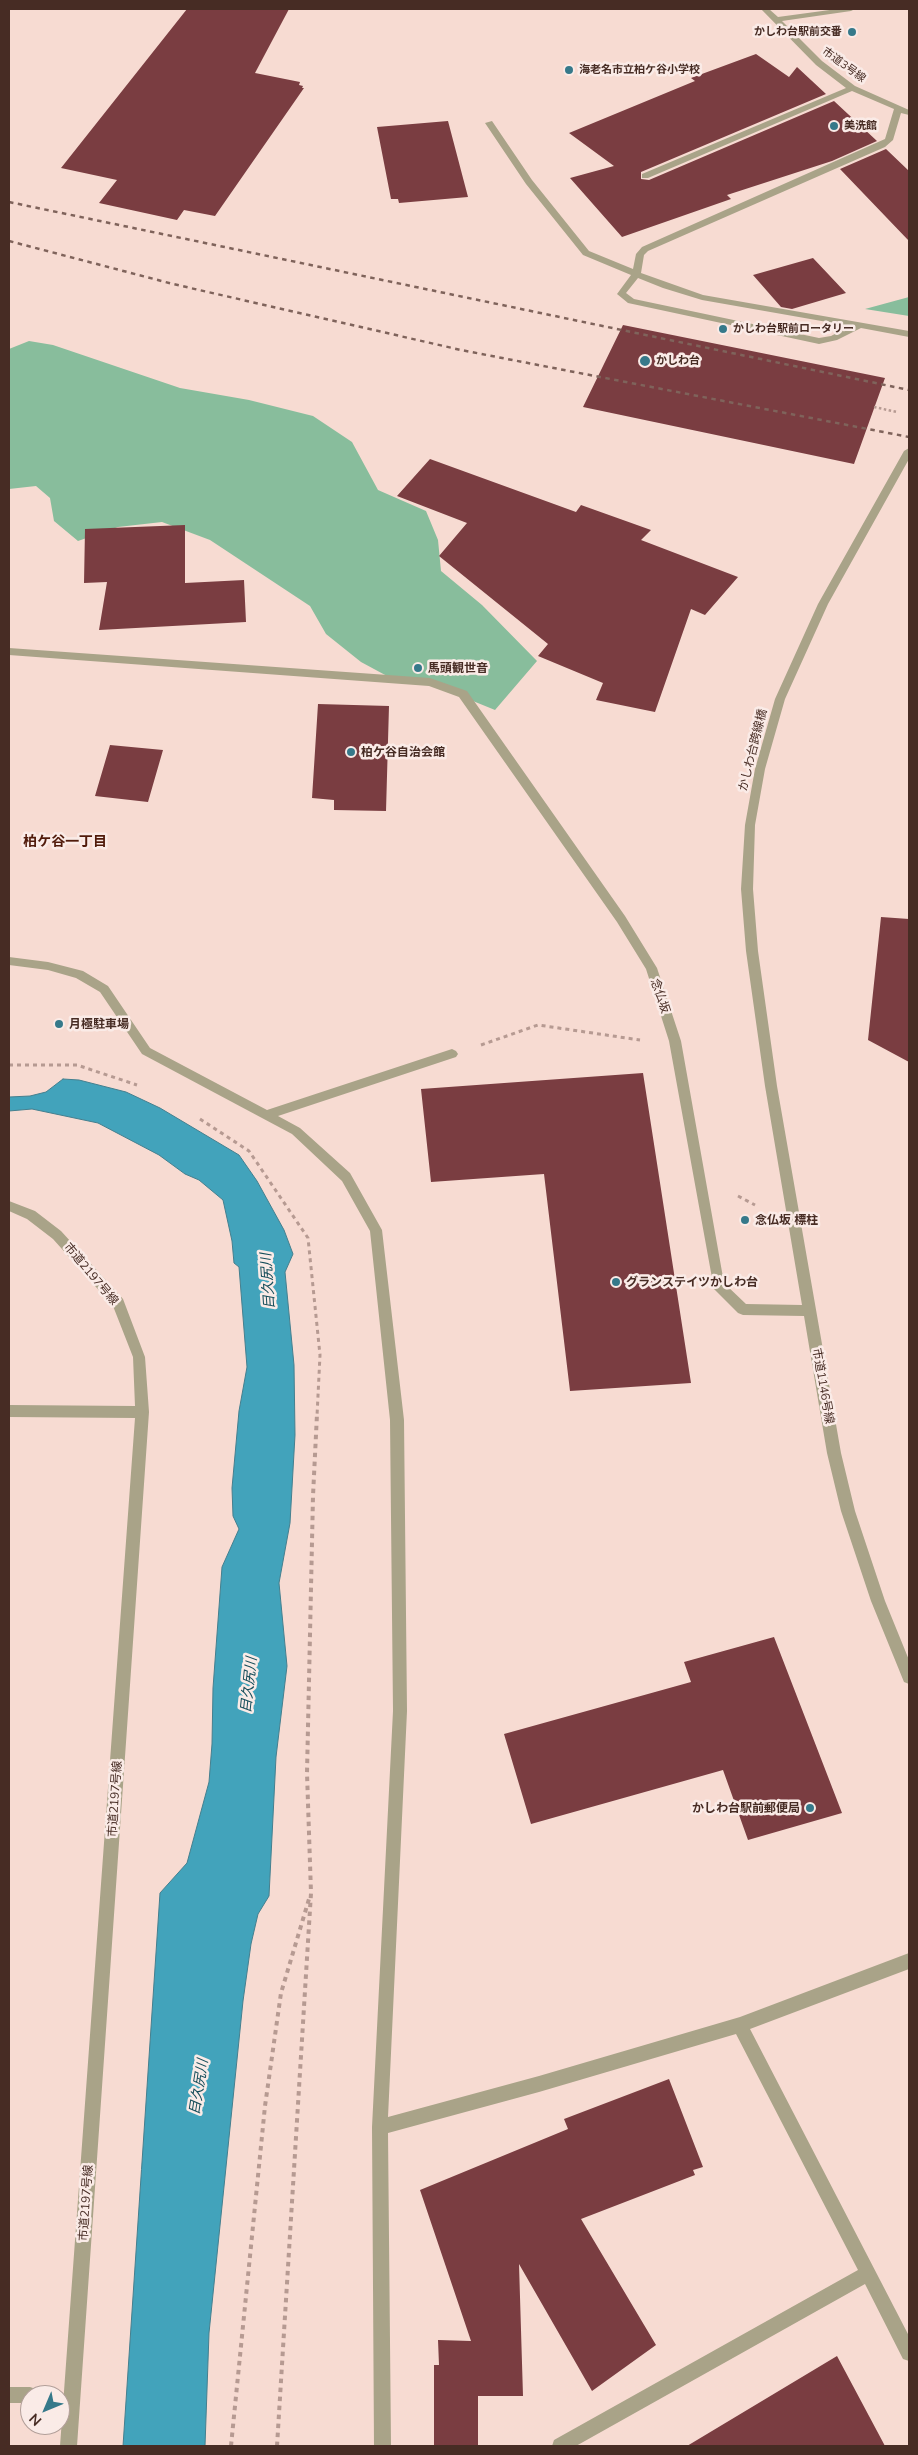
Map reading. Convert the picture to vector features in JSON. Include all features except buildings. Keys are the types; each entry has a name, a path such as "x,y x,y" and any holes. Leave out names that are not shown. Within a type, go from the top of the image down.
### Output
{"street":[{"name":"市道3号線","path":"765,9 819,63 852,88 909,113"},
{"path":"776,20 851,9"},
{"path":"645,176 852,88"},
{"path":"858,326 834,338 819,341 647,305 631,301 621,294 637,273 640,254 645,248 882,145 889,140 893,131 898,109"},
{"path":"489,123 529,182 586,253 666,286 702,297 909,334"},
{"name":"かしわ台跨線橋","path":"771,1086 752,951 747,889 750,825 760,769 780,699 823,604 909,451"},
{"name":"念仏坂","path":"9,652 430,682 463,694 621,919 650,968 676,1041 718,1285 743,1310 809,1311"},
{"path":"9,961 48,966 79,974 104,989 146,1051 296,1131 346,1178 376,1230 397,1420 400,1711 380,2127 382,2446"},
{"path":"265,1115 452,1054"},
{"name":"市道1146号線","path":"771,1086 834,1453 848,1510 878,1601 909,1677"},
{"name":"市道2197号線","path":"9,1206 31,1215 57,1235 118,1303 139,1357 142,1412 67,2385"},
{"path":"9,1411 142,1412"},
{"path":"380,2127 539,2084 740,2025 909,1961"},
{"path":"740,2025 909,2353"},
{"path":"560,2446 869,2273"}],"path":[{"path":"874,407 896,412"},
{"path":"452,1054 538,1025 643,1040"},
{"path":"9,1065 77,1065 141,1087"},
{"path":"192,1114 249,1151 308,1238 320,1355 313,1496 308,1763 311,1893 277,2446"},
{"path":"739,1198 755,1205"},
{"path":"231,2446 265,2106 281,1993 311,1893"}],"green space":[{"path":"909,297 909,316 865,309"},
{"path":"29,341 53,345 180,388 249,400 313,416 352,442 378,490 426,511 438,540 441,571 482,605 537,661 495,710 441,688 387,676 361,662 326,634 310,606 210,540 162,522 118,527 78,541 54,521 50,498 36,486 9,489 9,349"}],"water":[{"name":"目久尻川","path":"63,1079 79,1080 126,1092 160,1108 239,1155 257,1181 284,1230 293,1254 285,1272 294,1365 295,1435 290,1523 279,1583 287,1666 276,1757 269,1896 258,1914 251,1944 243,2001 209,2333 205,2446 123,2446 160,1893 187,1863 209,1782 213,1688 222,1567 239,1529 233,1516 232,1488 239,1411 247,1367 239,1267 234,1263 232,1241 223,1200 199,1180 185,1174 159,1155 98,1123 32,1109 9,1111 9,1097 30,1096 46,1092"}],"railway":[{"path":"9,202 909,390"},
{"path":"9,241 173,284 461,350 909,437"}],"place":[{"name":"かしわ台駅前交番","path":"852,32"},
{"name":"海老名市立柏ケ谷小学校","path":"569,70"},
{"name":"美洗館","path":"834,126"},
{"name":"かしわ台駅前ロータリー","path":"723,329"},
{"name":"かしわ台","path":"645,361"},
{"name":"馬頭観世音","path":"418,668"},
{"name":"柏ケ谷自治会館","path":"351,752"},
{"name":"月極駐車場","path":"59,1024"},
{"name":"念仏坂 標柱","path":"745,1220"},
{"name":"グランステイツかしわ台","path":"616,1282"},
{"name":"かしわ台駅前郵便局","path":"810,1808"}],"district":[{"name":"柏ケ谷一丁目","path":"65,842"}]}
